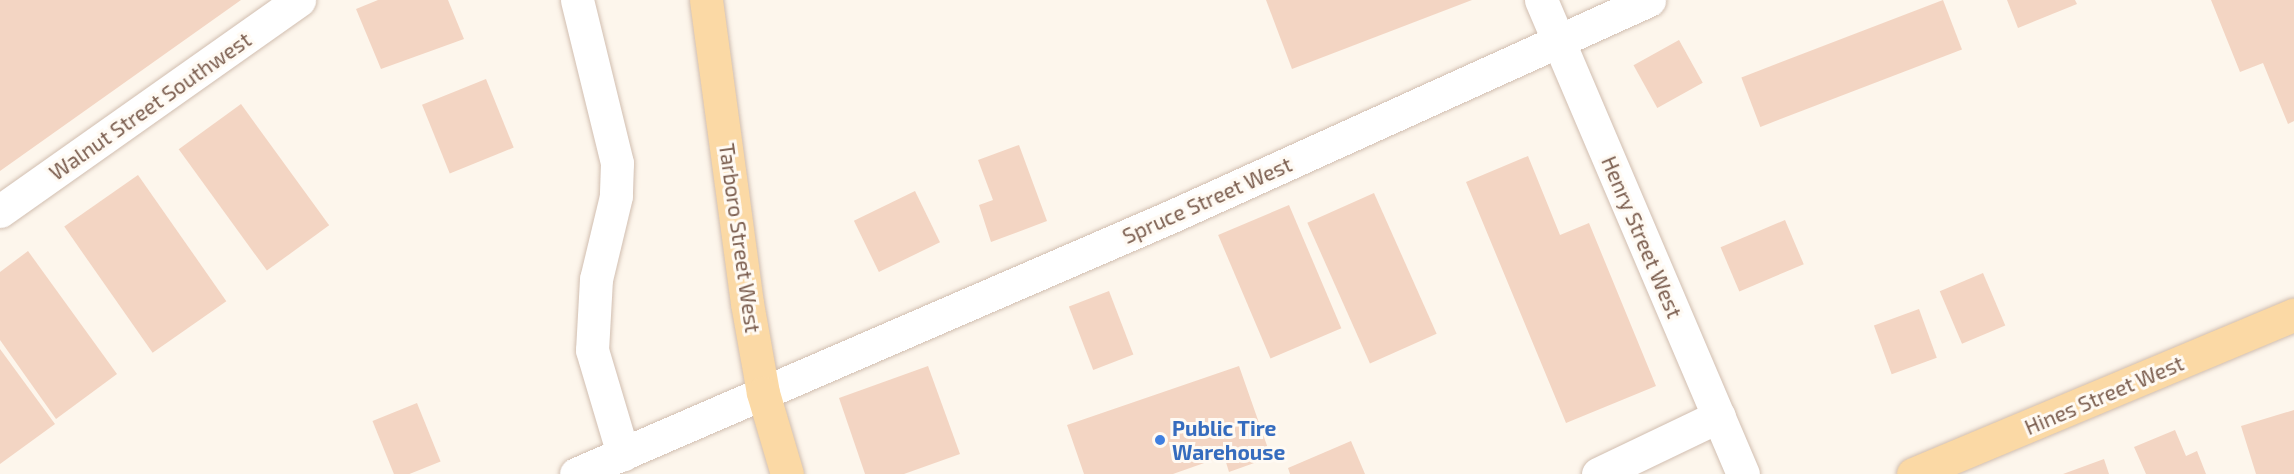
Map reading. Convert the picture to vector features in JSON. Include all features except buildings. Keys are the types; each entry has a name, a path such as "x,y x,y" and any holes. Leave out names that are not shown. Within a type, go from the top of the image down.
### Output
{"main road":[{"name":"Tarboro Street West","path":"706,0 763,393 786,474"},
{"name":"Hines Street West","path":"1913,474 2294,315"}],"street":[{"name":"Walnut Street Southwest","path":"0,212 299,0"},
{"path":"577,0 617,163 616,196 596,279 592,350 623,454"},
{"name":"Henry Street West","path":"1541,0 1743,474"},
{"name":"Spruce Street West","path":"576,474 1170,217 1649,0"},
{"path":"1598,474 1719,416"}],"place":[{"name":"Public Tire Warehouse","path":"1160,440"}]}
